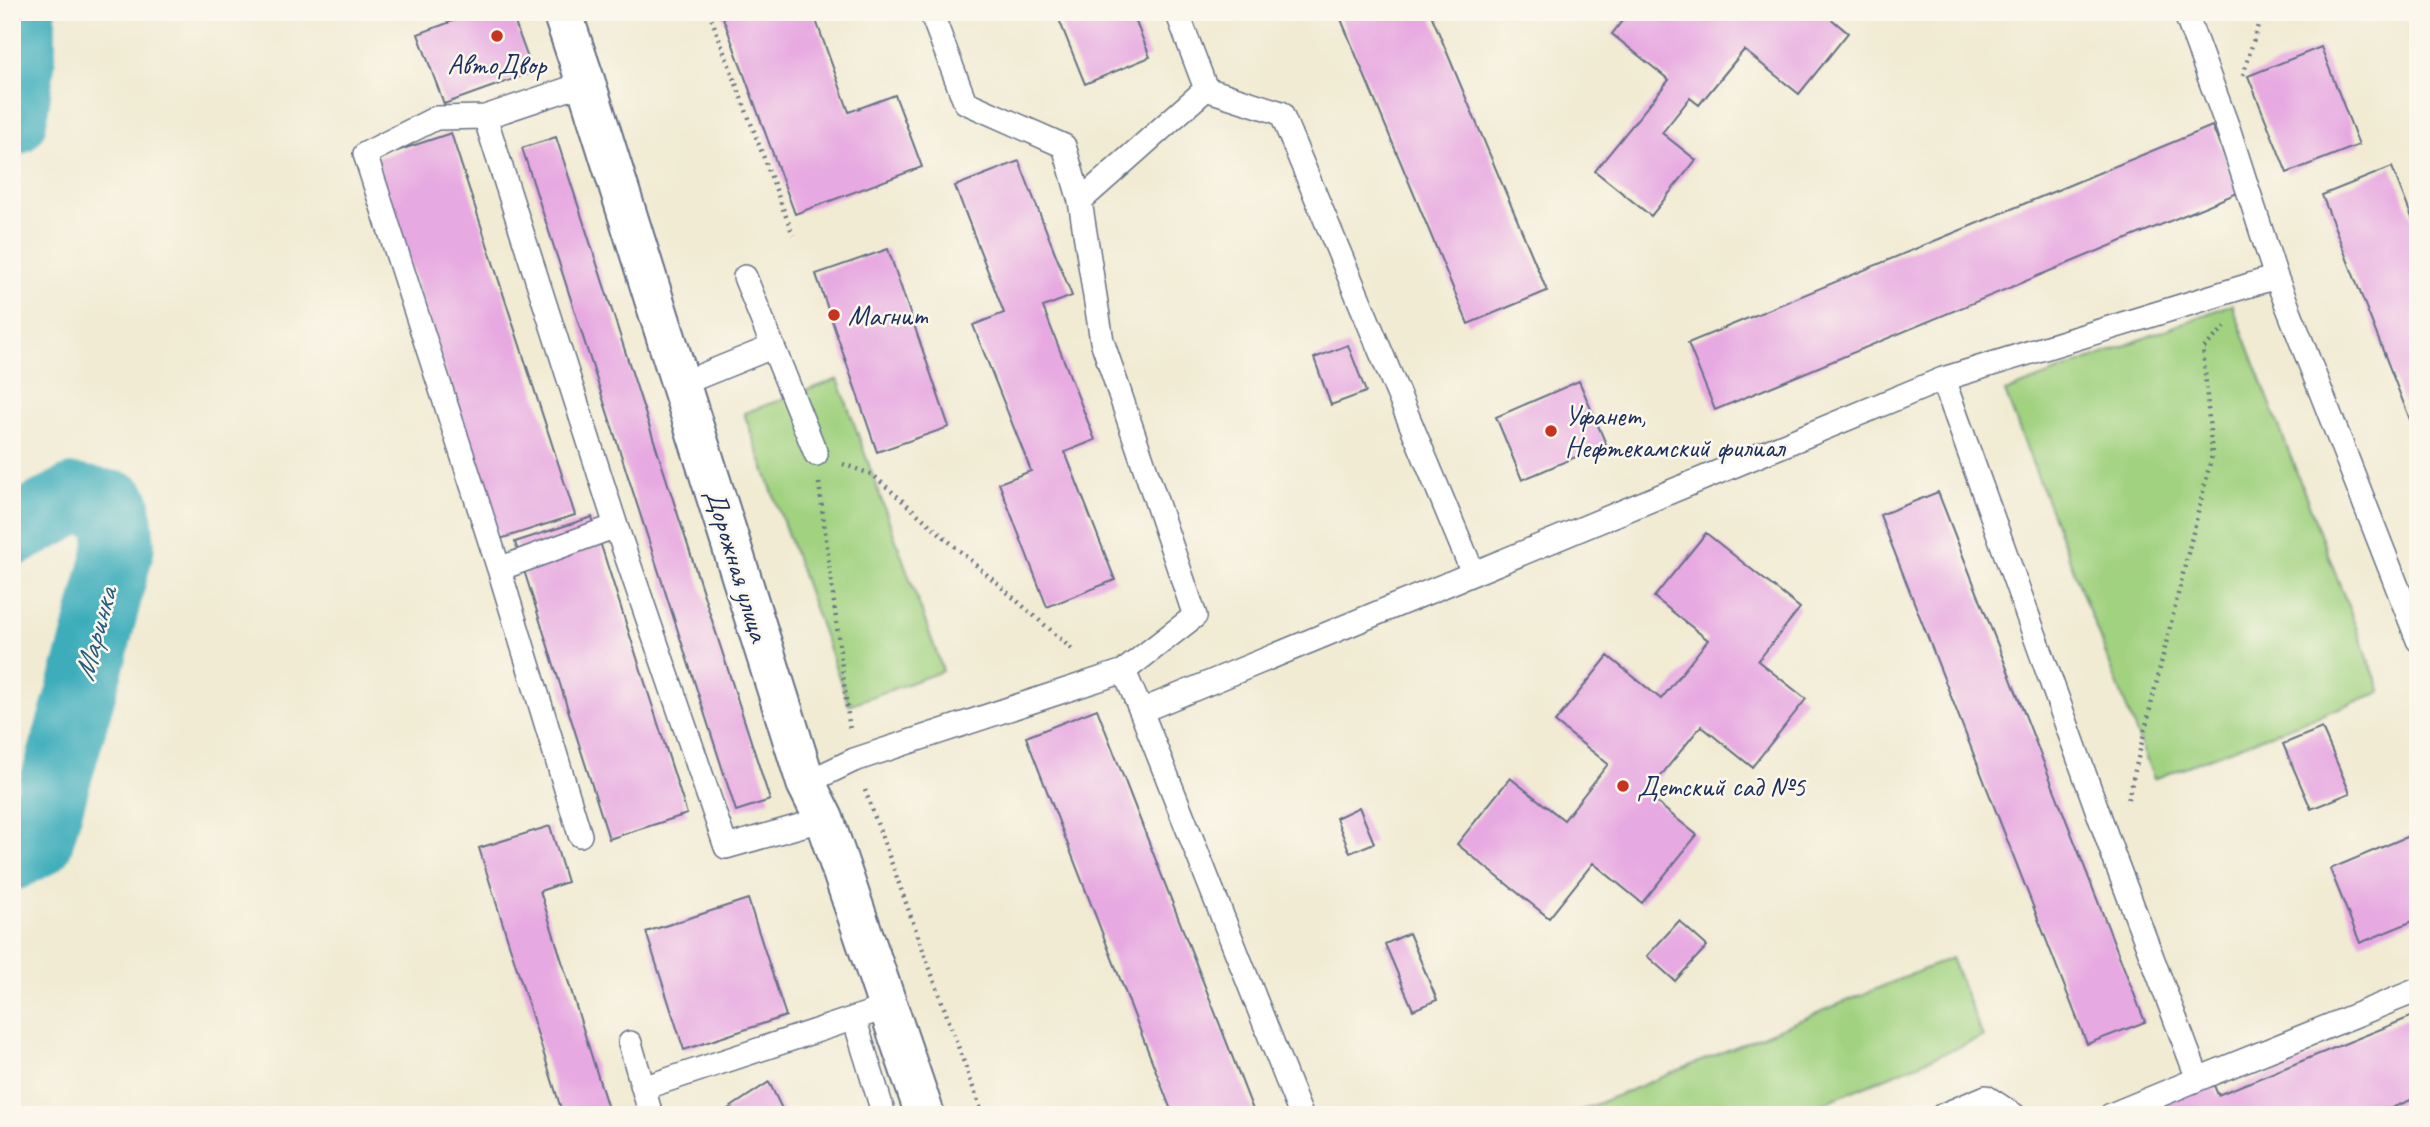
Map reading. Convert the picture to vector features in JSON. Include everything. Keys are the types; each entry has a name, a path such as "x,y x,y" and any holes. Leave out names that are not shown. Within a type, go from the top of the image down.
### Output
{"main road":[{"name":"Дорожная улица","path":"562,12 806,783 824,819 871,1012 925,1115"}],"lane":[{"path":"806,783 854,760 1124,671 1195,615 1102,341 1080,201 1064,146 965,102 931,12"},
{"path":"1177,12 1206,89"},
{"path":"2185,12 2228,128 2276,277 2418,640"},
{"path":"580,835 499,569 365,155 436,118 485,117 586,83"},
{"path":"1080,201 1206,89"},
{"path":"1206,89 1281,113 1473,573"},
{"path":"485,117 616,526 726,847 824,819"},
{"path":"745,277 816,454"},
{"path":"1141,711 1943,379 2276,277"},
{"path":"681,384 772,346"},
{"path":"1943,379 2114,857 2199,1079"},
{"path":"499,569 616,526"},
{"path":"1124,671 1301,1115"},
{"path":"2111,1115 2418,990"},
{"path":"643,1088 871,1012 884,1115"},
{"path":"630,1043 651,1115"},
{"path":"1943,1115 1986,1097 2014,1115"}],"path":[{"path":"709,12 793,235"},
{"path":"2228,128 2262,12"},
{"path":"2114,857 2212,455 2203,349 2230,322"},
{"path":"983,1115 854,760 816,454 873,475 1072,649"}],"green space":[{"path":"2232,304 2381,692 2154,779 2005,392"},
{"path":"838,379 943,671 849,705 744,413"},
{"path":"1951,958 1983,1037 1795,1115 1570,1115"}],"building":[{"path":"477,12 511,12 533,72 444,104 418,34"},
{"path":"721,12 813,12 849,112 895,95 922,167 795,214"},
{"path":"1056,12 1132,12 1150,57 1085,84"},
{"path":"1338,12 1430,12 1547,291 1468,324"},
{"path":"1629,12 1708,12 1716,19 1722,12 1823,12 1848,33 1799,94 1744,50 1699,105 1690,98 1662,133 1696,160 1651,216 1595,171 1669,80 1612,34"},
{"path":"2321,47 2359,145 2287,173 2248,76"},
{"path":"2212,126 2240,192 1715,410 1688,343"},
{"path":"451,133 575,515 500,539 376,158"},
{"path":"556,137 770,800 736,811 522,148"},
{"path":"1019,161 1072,296 1043,307 1095,440 1065,452 1115,580 1047,607 999,483 1031,471 973,325 1004,313 955,186"},
{"path":"2392,167 2418,233 2418,440 2322,195"},
{"path":"888,249 949,427 877,452 816,274"},
{"path":"1348,345 1366,392 1331,405 1314,358"},
{"name":"Уфанет, Нефтекамский филиал","path":"1579,381 1606,444 1522,480 1496,417"},
{"path":"1938,492 2145,1022 2087,1044 1880,515"},
{"path":"592,517 687,814 609,839 515,542"},
{"path":"1706,533 1800,608 1758,661 1806,699 1752,767 1701,726 1646,794 1697,835 1642,903 1593,863 1549,918 1457,844 1510,778 1564,820 1608,764 1555,722 1608,656 1661,699 1708,640 1654,597"},
{"path":"1097,709 1255,1115 1173,1115 1026,737"},
{"path":"2322,728 2350,793 2311,809 2283,744"},
{"path":"1359,807 1374,843 1350,853 1336,818"},
{"path":"550,826 567,882 540,891 610,1115 563,1115 479,848"},
{"path":"2418,832 2418,919 2360,943 2330,869"},
{"path":"748,899 786,1016 684,1050 646,932"},
{"path":"1679,921 1707,946 1675,981 1647,956"},
{"path":"1409,933 1437,1000 1413,1010 1385,944"},
{"path":"2418,1014 2418,1097 2375,1115 2134,1115 2210,1076 2218,1095"},
{"path":"769,1082 785,1115 719,1115"}],"waterway":[{"name":"Маринка","path":"12,121 21,57 21,12"},
{"name":"Маринка","path":"12,532 74,499 116,506 120,545 38,842 12,856"}],"place":[{"name":"АвтоДвор","path":"497,36"},
{"name":"Магнит","path":"834,315"},
{"name":"Уфанет, Нефтекамский филиал","path":"1551,431"},
{"name":"Детский сад №5","path":"1623,786"}]}
